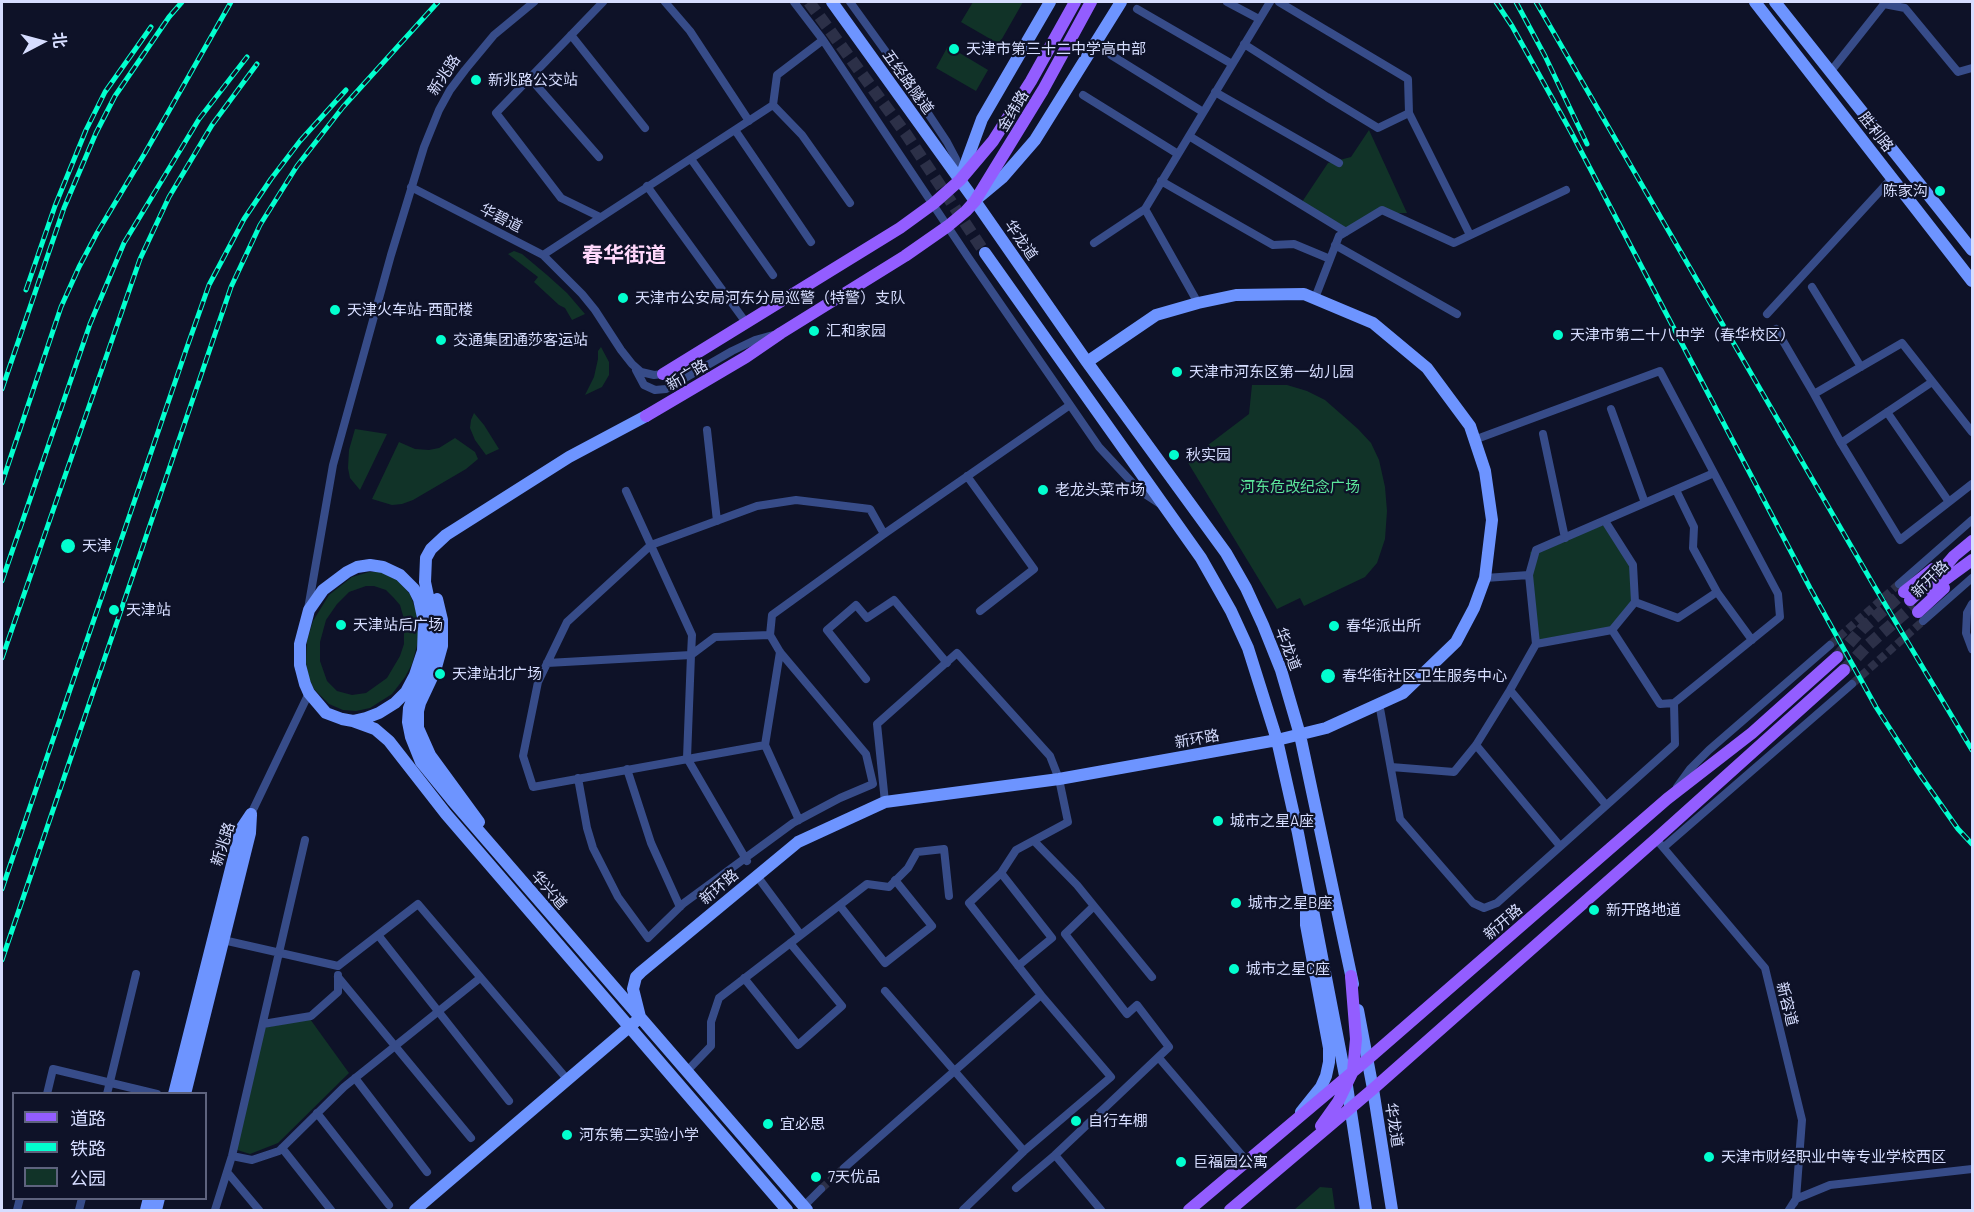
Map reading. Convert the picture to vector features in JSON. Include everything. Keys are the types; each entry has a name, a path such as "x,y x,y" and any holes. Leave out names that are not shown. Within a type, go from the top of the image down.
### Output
{"main road":[{"name":"五经路隧道","path":"832,2 960,180"},
{"name":"新广路","path":"663,374 900,228 933,204 960,180 982,119 1050,2"},
{"name":"金纬路","path":"960,180 981,158 999,131 1031,81 1075,2"},
{"name":"金纬路","path":"948,226 975,201 1043,90 1092,2"},
{"path":"975,201 1002,178 1035,140 1121,2"},
{"name":"胜利路","path":"1755,2 1972,281"},
{"name":"胜利路","path":"1775,2 1972,250"},
{"name":"华龙道","path":"960,180 1087,362 1226,553 1263,625 1281,670 1300,735 1368,1059 1392,1210"},
{"name":"新广路","path":"437,543 468,520 594,442 646,416 746,357 948,226"},
{"path":"985,253 1201,558 1240,628 1261,683 1277,740 1307,878 1349,1078 1351,1108 1366,1210"},
{"name":"新环路","path":"640,1017 633,989 636,977 798,842 885,802 1059,779 1277,740 1326,728 1402,693 1456,642 1474,608 1485,578 1492,520 1485,471 1470,426 1427,368 1373,322 1304,294 1236,295 1156,315 1087,362"},
{"path":"500,856 477,817 430,755 418,728 420,703 435,671 442,646 442,620 432,572 435,557 444,545 512,503 531,489 547,472"},
{"name":"新开路","path":"1911,602 1954,556 1972,541"},
{"name":"华兴道","path":"437,543 426,558 424,582 432,615 433,642 428,662 410,708 408,722 411,737 422,762 500,856 806,1208"},
{"name":"新开路","path":"1911,602 1968,564"},
{"path":"363,566 383,567 408,581 419,599 424,622 424,642 419,667 401,698 389,708 366,718 352,721 326,713 309,693 300,665 300,644 307,617 316,599 328,585 346,572 363,566"},
{"name":"新开路","path":"1189,1210 1246,1160 1349,1078 1668,799 1752,733 1836,657"},
{"path":"1230,1210 1660,843 1844,670"},
{"name":"华兴道","path":"352,721 375,729 389,741 446,814 787,1210"},
{"name":"新兆路","path":"185,1092 250,833 251,814"},
{"name":"新兆路","path":"175,1092 241,829 251,814"},
{"path":"1291,1123 1321,1087 1329,1062 1329,1047 1306,925 1307,878"},
{"path":"1304,1148 1334,1109 1349,1078 1356,1039 1351,976"},
{"path":"415,1210 640,1017"}],"street":[{"name":"新兆路","path":"307,617 333,465 411,187 432,127 450,90 479,51 494,35 534,2"},
{"path":"600,217 561,198 496,113 603,2"},
{"path":"664,2 690,31 749,121"},
{"path":"794,2 823,40 1099,447 1140,491 1166,508"},
{"path":"850,2 947,142 956,159 960,180"},
{"path":"1227,2 1259,20"},
{"path":"1094,243 1145,209 1270,2"},
{"path":"1279,2 1408,79 1409,113 1470,235"},
{"path":"1831,71 1883,3 1905,8 1958,72 1972,68"},
{"path":"1137,9 1232,64"},
{"path":"571,35 645,128"},
{"path":"543,255 773,105 777,75 823,40"},
{"path":"1244,44 1378,128 1409,113"},
{"path":"1111,55 1203,112"},
{"path":"530,78 599,157"},
{"path":"1215,92 1340,163"},
{"path":"1083,95 1178,154"},
{"path":"773,105 802,135 850,203"},
{"path":"735,130 811,242"},
{"path":"1189,136 1346,232"},
{"path":"691,159 773,275"},
{"path":"1767,314 1892,178"},
{"path":"1161,182 1273,245 1294,244 1330,259"},
{"path":"647,186 747,324"},
{"name":"华碧道","path":"411,187 543,255 572,283 595,310 644,385 655,390 666,389 755,340 781,333"},
{"path":"1315,298 1339,236 1382,210 1454,243 1566,190"},
{"path":"1145,209 1198,303"},
{"path":"1335,245 1457,314"},
{"path":"1812,287 1861,367"},
{"path":"1776,329 1900,540 1972,484"},
{"path":"1814,394 1902,343 1972,432"},
{"path":"632,364 641,372 654,375 663,374"},
{"path":"1474,440 1660,371 1778,594 1780,617 1674,704 1660,704 1612,630"},
{"path":"1841,442 1932,382"},
{"path":"578,778 593,848 618,897 648,938 680,907 799,820 840,798 873,784 866,754 780,652 770,635 772,615 1070,405"},
{"path":"1611,409 1645,503"},
{"path":"1887,412 1949,502"},
{"path":"707,430 717,521"},
{"path":"1542,434 1566,538"},
{"path":"1390,767 1454,772 1476,745 1536,644 1528,575 1536,550 1714,473"},
{"path":"967,476 1034,569 980,611"},
{"path":"1676,489 1694,527 1693,548 1717,592 1752,640"},
{"path":"626,491 692,635 687,758 746,860"},
{"path":"765,745 533,787 523,756 537,682 567,622 651,545 757,506 796,500 870,509 884,534"},
{"path":"1911,602 1972,520"},
{"path":"1536,644 1612,630 1635,602 1633,565 1605,521"},
{"path":"1485,578 1528,575"},
{"path":"1911,602 1972,578"},
{"path":"1635,602 1678,618 1717,592"},
{"path":"866,679 827,630 856,605 867,618 894,600 947,663"},
{"path":"1972,604 1967,614 1966,633 1972,649"},
{"path":"547,663 691,655 715,638 770,635"},
{"path":"1668,799 1690,769 1709,750 1830,645"},
{"path":"780,652 765,745 799,820"},
{"path":"885,802 877,724 957,653 1050,756 1059,779 1068,822 1016,850 1001,873 969,903 1041,995 1111,1077 1024,1151 963,1210"},
{"path":"1660,843 1852,684"},
{"path":"1510,690 1606,806"},
{"path":"251,814 309,693"},
{"path":"1379,703 1400,819 1473,903 1484,908 1497,903 1676,744 1674,704"},
{"path":"1476,745 1560,846"},
{"path":"627,769 651,843 680,907"},
{"path":"215,1210 232,1156 305,840"},
{"path":"1035,842 1077,885 1152,977"},
{"name":"新容道","path":"1660,843 1764,968 1802,1120 1796,1199 1789,1210"},
{"path":"686,1072 711,1046 711,1022 719,998 867,884 889,887 908,868 917,852 944,849 949,896"},
{"path":"1001,873 1052,938 1018,966"},
{"path":"757,876 800,934"},
{"path":"840,906 885,963 932,926 895,880"},
{"path":"338,966 418,904 567,1079"},
{"path":"1016,1188 1055,1155 1169,1047 1137,1005 1127,1014 1065,934 1094,906"},
{"path":"378,935 509,1101"},
{"path":"223,940 338,966"},
{"path":"744,978 798,1045 842,1006 789,943"},
{"path":"263,1024 311,1016 338,992 338,966"},
{"path":"107,1092 136,974"},
{"path":"338,977 471,1138"},
{"path":"232,1156 252,1160 279,1151 355,1078 480,978"},
{"path":"885,991 1024,1151"},
{"path":"844,1168 1041,995"},
{"path":"1159,1058 1246,1160"},
{"path":"47,1092 53,1069 148,1092"},
{"path":"355,1078 427,1172"},
{"path":"317,1113 389,1205"},
{"path":"282,1148 331,1210"},
{"path":"1055,1155 1101,1210"},
{"path":"1796,1199 1830,1185 1972,1169"},
{"path":"227,1172 259,1210"},
{"path":"806,1208 821,1189"}],"green space":[{"path":"973,2 1023,2 999,44 961,22"},
{"path":"948,46 988,70 976,91 936,68"},
{"path":"1369,130 1407,213 1376,213 1346,230 1302,202 1328,163 1351,157"},
{"path":"514,251 522,254 547,275 585,314 572,320 565,308 534,282 538,277 508,254"},
{"path":"601,347 609,362 609,375 602,387 585,395 594,377 598,351"},
{"name":"河东危改纪念广场","path":"1252,385 1287,385 1325,400 1371,443 1379,460 1387,511 1385,539 1377,563 1365,577 1304,606 1300,598 1277,609 1187,461 1249,414"},
{"path":"474,413 499,449 486,455 475,440 470,428"},
{"path":"355,429 387,434 360,490 350,478 348,468 349,450"},
{"path":"455,438 475,452 478,459 466,469 402,504 392,505 372,499 399,442 415,449 429,450 439,448"},
{"path":"1604,525 1631,561 1636,602 1612,631 1538,641 1530,552"},
{"path":"369,572 380,572 397,580 410,594 416,611 419,638 412,664 392,694 370,708 356,711 343,710 329,704 314,689 306,663 307,641 313,621 329,595 352,577","holes":["366,586 386,590 400,605 404,619 404,644 400,656 387,678 366,693 352,695 337,691 327,681 320,661 320,642 326,620 349,592"]},
{"path":"310,1019 349,1073 278,1143 250,1154 231,1148 262,1028"},
{"path":"1320,1187 1332,1188 1335,1210 1294,1210"}],"tunnel":[{"path":"809,2 906,134 985,253"},
{"path":"1830,645 1899,584"},
{"path":"1837,657 1862,629 1904,592"},
{"path":"1844,670 1867,646 1914,605"},
{"path":"1852,684 1923,621"},
{"path":"821,1189 844,1168"}],"railway":[{"path":"2,389 64,208 96,133 115,96 169,17 182,2"},
{"path":"2,483 61,307 79,267 231,2"},
{"path":"2,960 231,287 260,225 297,166 343,107 438,2"},
{"path":"1496,2 1512,26 1571,132 1810,588 1876,707 1958,829 1972,844"},
{"path":"1516,2 1587,144"},
{"path":"1536,2 1873,584 1972,750"},
{"path":"26,290 55,206 86,130 105,92 151,27"},
{"path":"2,581 90,324 124,243 199,119 247,57"},
{"path":"2,658 140,259 169,197 212,125 257,64"},
{"path":"2,889 209,285 244,219 271,179 300,141 346,90"}],"place":[{"name":"天津市第三十二中学高中部","path":"954,49"},
{"name":"新兆路公交站","path":"476,80"},
{"name":"陈家沟","path":"1940,191"},
{"name":"天津市公安局河东分局巡警（特警）支队","path":"623,298"},
{"name":"天津火车站-西配楼","path":"335,310"},
{"name":"汇和家园","path":"814,331"},
{"name":"天津市第二十八中学（春华校区）","path":"1558,335"},
{"name":"交通集团通莎客运站","path":"441,340"},
{"name":"天津市河东区第一幼儿园","path":"1177,372"},
{"name":"秋实园","path":"1174,455"},
{"name":"老龙头菜市场","path":"1043,490"},
{"name":"天津","path":"68,546"},
{"name":"天津站","path":"114,610"},
{"name":"天津站后广场","path":"341,625"},
{"name":"春华派出所","path":"1334,626"},
{"name":"天津站北广场","path":"440,674"},
{"name":"春华街社区卫生服务中心","path":"1328,676"},
{"name":"城市之星A座","path":"1218,821"},
{"name":"城市之星B座","path":"1236,903"},
{"name":"新开路地道","path":"1594,910"},
{"name":"城市之星C座","path":"1234,969"},
{"name":"自行车棚","path":"1076,1121"},
{"name":"宜必思","path":"768,1124"},
{"name":"河东第二实验小学","path":"567,1135"},
{"name":"天津市财经职业中等专业学校西区","path":"1709,1157"},
{"name":"巨福园公寓","path":"1181,1162"},
{"name":"7天优品","path":"816,1177"}],"district":[{"name":"春华街道","path":"624,255"}]}
